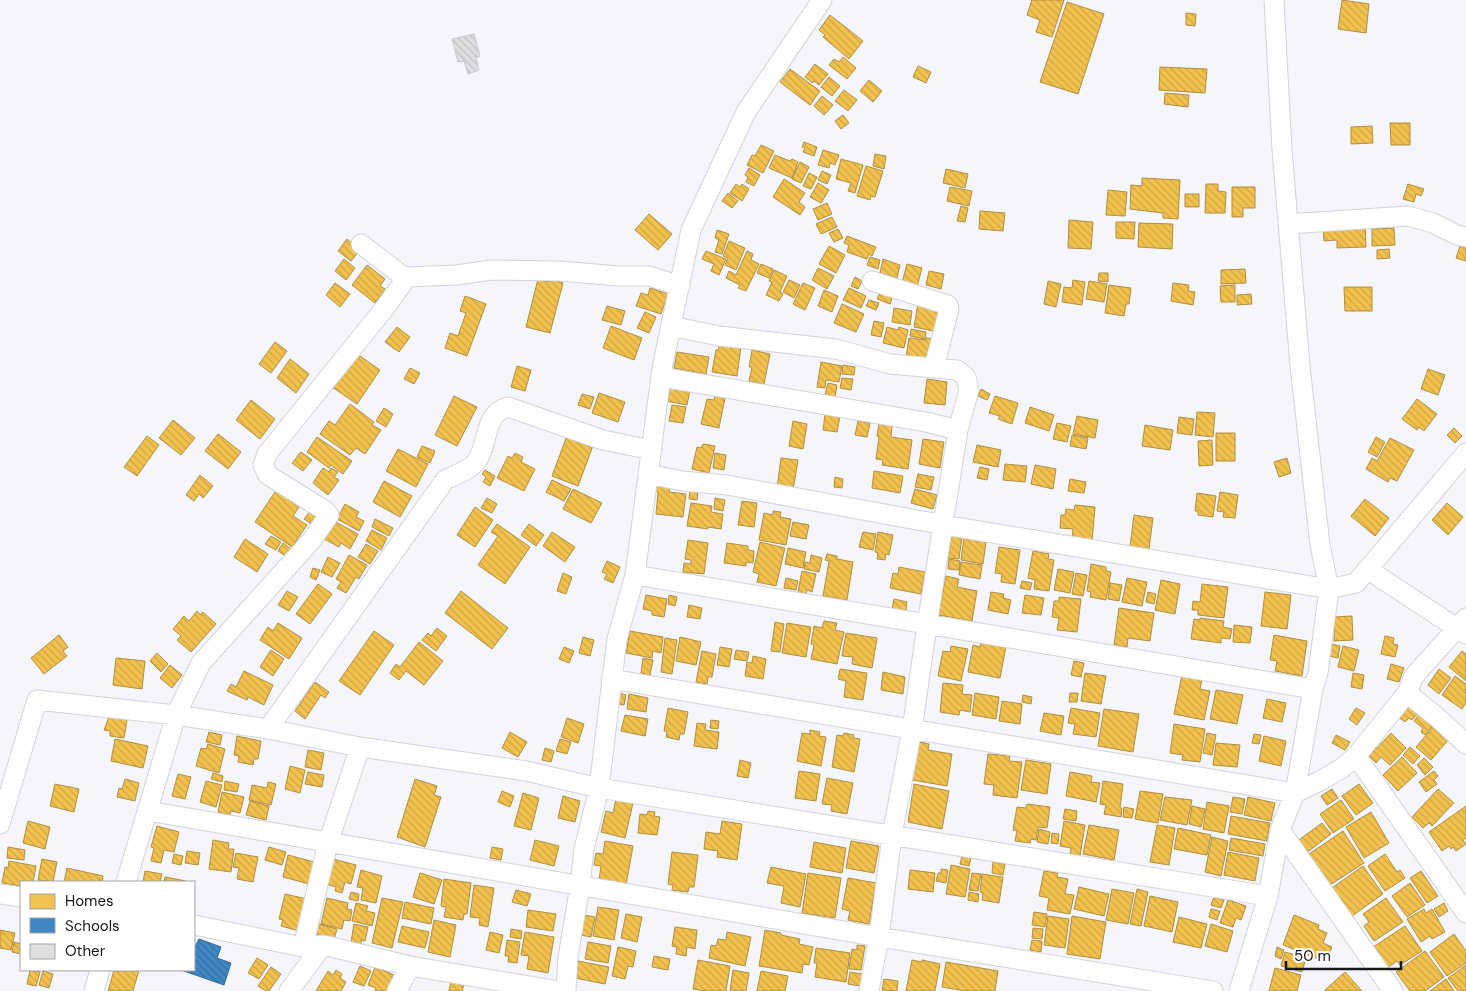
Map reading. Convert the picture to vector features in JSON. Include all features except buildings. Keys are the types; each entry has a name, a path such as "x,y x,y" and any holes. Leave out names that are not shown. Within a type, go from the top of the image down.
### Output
{"street":[{"path":"566,991 568,957 584,850 599,788 617,639 635,575 661,377 691,230 746,112 822,0"},
{"path":"1239,991 1268,896 1280,830 1295,793 1313,689 1318,673 1329,589 1320,545 1300,366 1282,150 1274,0"},
{"path":"1288,224 1408,216 1433,223 1457,235 1466,236"},
{"path":"361,244 400,274 407,277 456,275 492,270 559,271 619,276 649,276 680,286"},
{"path":"126,881 176,715 201,663 311,541 329,515 324,510 268,476 263,465 266,454 384,309 407,277"},
{"path":"872,281 948,305 949,309 934,368"},
{"path":"671,326 719,336 836,349 890,364 957,370 966,377 969,390 958,430 912,730 892,835 879,937 869,991"},
{"path":"661,377 926,422 958,430"},
{"path":"268,729 445,480 475,464 480,456 492,417 500,409 508,408 603,440 652,450"},
{"path":"648,474 727,485 944,525 1329,589 1356,583 1466,453"},
{"path":"611,679 1295,793 1328,777 1356,756 1407,693 1414,676 1463,626 1367,569"},
{"path":"635,575 1313,689"},
{"path":"1407,693 1466,744"},
{"path":"0,824 37,700 176,715 268,729 360,747 526,771 599,788 1268,896"},
{"path":"303,946 328,843 360,747"},
{"path":"1356,756 1465,911"},
{"path":"148,811 879,937 1213,991"},
{"path":"1280,830 1393,991"},
{"path":"0,894 20,897"},
{"path":"195,925 303,946 323,945 410,966 559,991"},
{"path":"288,991 323,945"},
{"path":"397,991 410,966"},
{"path":"94,991 100,971"}]}
